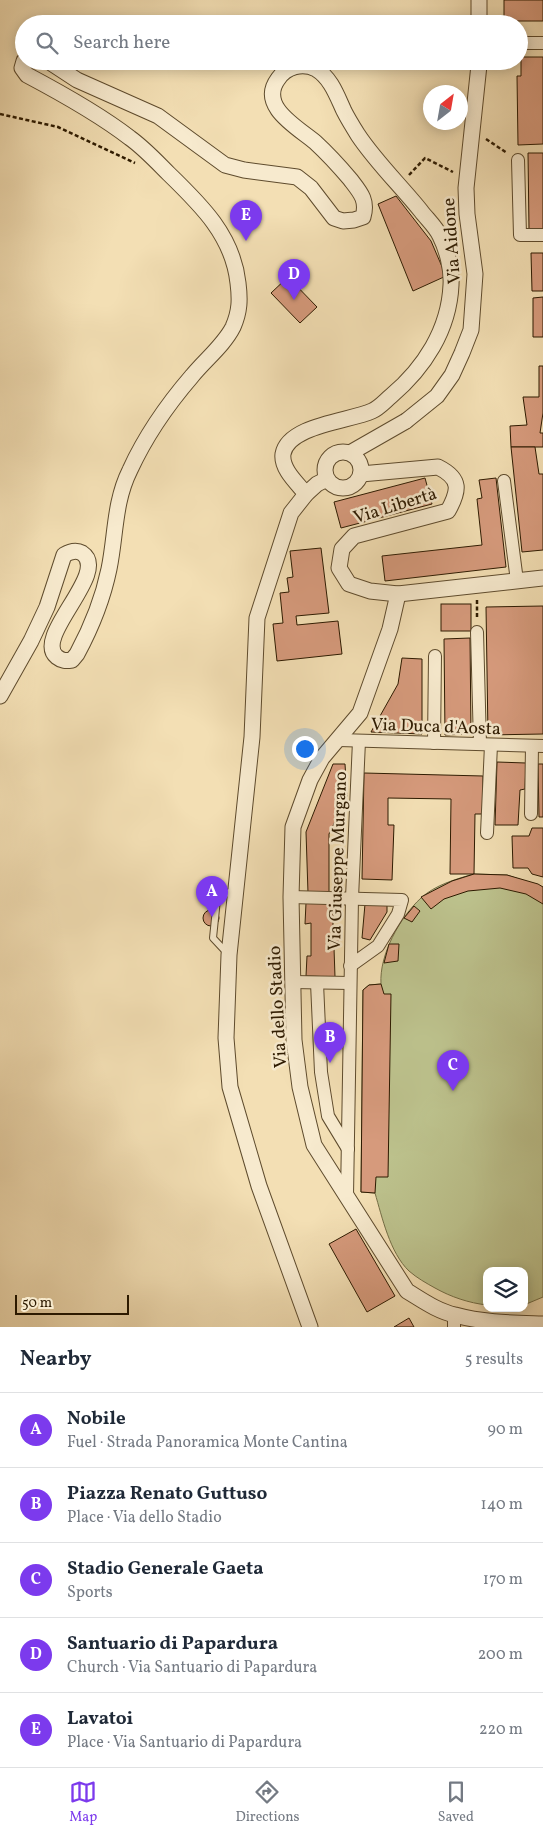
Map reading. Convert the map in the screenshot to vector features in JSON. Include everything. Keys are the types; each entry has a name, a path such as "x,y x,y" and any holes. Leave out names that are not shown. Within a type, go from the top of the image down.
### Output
{"street":[{"path":"479,0 479,15"},
{"path":"528,43 543,43"},
{"path":"0,696 31,641 47,607 64,555 73,551 86,557 88,563 86,575 54,634 52,647 54,654 59,659 72,660 77,654 101,599 109,571 116,510 122,486 142,444 163,412 232,328 241,303 237,271 229,248 215,223 199,203 152,157 115,127 27,75 23,70"},
{"path":"62,70 77,80 158,116 226,165 244,170 297,177 311,188 334,218 343,221 363,217 366,208 364,196 336,162 284,118 276,107 272,94 275,83 281,74 287,70"},
{"path":"306,494 286,468 283,454 288,443 298,435 326,424 373,411 404,385 431,352 443,326 451,285 448,259 439,234 371,154 345,114 333,88 325,76 315,70"},
{"name":"Via Aidone","path":"350,453 406,422 437,396 452,375 470,330 475,274 467,214 466,188 478,70"},
{"path":"518,160 520,236 543,235"},
{"path":"339,452 350,453 355,456 360,464 361,474 355,483 346,488 335,486 327,479 325,468 330,458 339,452"},
{"name":"Via Libertà","path":"361,474 438,467 450,472 456,483 455,499 448,511 354,536 342,550 339,568 349,584 370,591 398,594 543,578"},
{"path":"310,1327 259,1186 230,1087 226,1038 229,955 252,736 257,618 291,513 306,494 317,484 327,479"},
{"path":"504,482 517,581"},
{"name":"Via dello Stadio","path":"398,594 390,629 360,713 322,758 310,780 292,827 294,1040 299,1077 314,1145 395,1275 407,1291 454,1321 522,1325 543,1324"},
{"path":"477,632 486,745 487,833"},
{"path":"434,743 435,656"},
{"name":"Via Duca d'Aosta","path":"338,740 538,746 531,814"},
{"name":"Via Giuseppe Murgano","path":"347,1196 350,966 359,741"},
{"path":"292,897 402,900 398,914 378,946 350,966"},
{"path":"293,982 350,984"},
{"path":"318,982 321,1072 328,1116 348,1150"},
{"path":"522,1325 543,1315"}],"path":[{"path":"0,114 58,127 134,162 145,165 152,157"},
{"path":"476,586 477,632"}],"green space":[{"path":"474,874 507,875 543,887 543,1297 528,1303 528,1267 483,1267 483,1304 454,1297 418,1278 409,1271 397,1255 384,1223 375,1193 361,1192 363,990 369,985 381,984 383,961 387,949 392,937 413,906 427,893 453,880"}],"building":[{"path":"504,0 543,0 543,21 528,21 528,15 504,15"},
{"path":"528,57 543,57 543,144 518,145 517,76 521,76 521,70 528,70"},
{"path":"528,153 543,153 543,229 529,229"},
{"path":"396,196 431,241 446,276 413,291 378,204"},
{"path":"531,253 543,253 543,291 532,291"},
{"path":"288,277 317,307 300,323 271,293"},
{"path":"543,297 543,337 533,337 533,298"},
{"path":"539,366 543,366 543,413 540,433 543,433 543,447 511,447 510,426 527,425 523,397 539,397"},
{"path":"511,447 535,447 539,474 543,474 543,550 522,552"},
{"path":"425,478 432,504 341,528 334,502"},
{"path":"496,478 506,567 385,581 382,556 482,545 477,499 482,498 479,480"},
{"path":"321,548 329,613 296,616 297,625 338,621 342,654 277,661 273,624 283,623 280,593 289,592 287,578 293,577 290,551"},
{"path":"441,604 471,604 471,631 441,631"},
{"path":"543,606 543,734 488,735 486,607"},
{"path":"470,638 471,734 445,735 444,639"},
{"path":"402,658 422,659 422,734 371,732 398,684"},
{"path":"497,762 526,763 525,789 520,790 518,825 495,825"},
{"path":"333,764 345,764 347,796 329,834 329,892 308,893 306,832"},
{"path":"538,764 543,764 543,817 539,817"},
{"path":"364,773 483,776 483,814 475,814 474,874 450,874 451,799 388,798 388,825 394,825 392,880 362,879"},
{"path":"532,828 543,828 543,877 532,874 528,868 513,868 512,836 529,836"},
{"path":"474,874 507,875 538,884 543,887 543,904 526,894 500,888 468,891 444,899 431,909 421,897 452,881"},
{"path":"306,903 333,904 333,935 339,940 334,948 335,977 306,976 307,956 311,956 311,923 305,924"},
{"path":"365,904 387,905 387,912 370,940 362,938"},
{"path":"414,906 420,911 412,922 404,918"},
{"path":"208,910 214,910 219,915 217,924 208,926 203,921 203,915"},
{"path":"389,944 399,944 398,961 384,963"},
{"path":"381,984 384,994 391,994 388,1177 376,1177 375,1193 361,1192 363,990 369,985"},
{"path":"356,1229 395,1296 367,1312 329,1244"},
{"path":"409,1318 414,1327 394,1327"}],"place":[{"name":"Lavatoi","path":"246,241"},
{"name":"Santuario di Papardura","path":"294,300"},
{"name":"Nobile","path":"212,917"},
{"name":"Piazza Renato Guttuso","path":"330,1063"},
{"name":"Stadio Generale Gaeta","path":"453,1091"}]}
